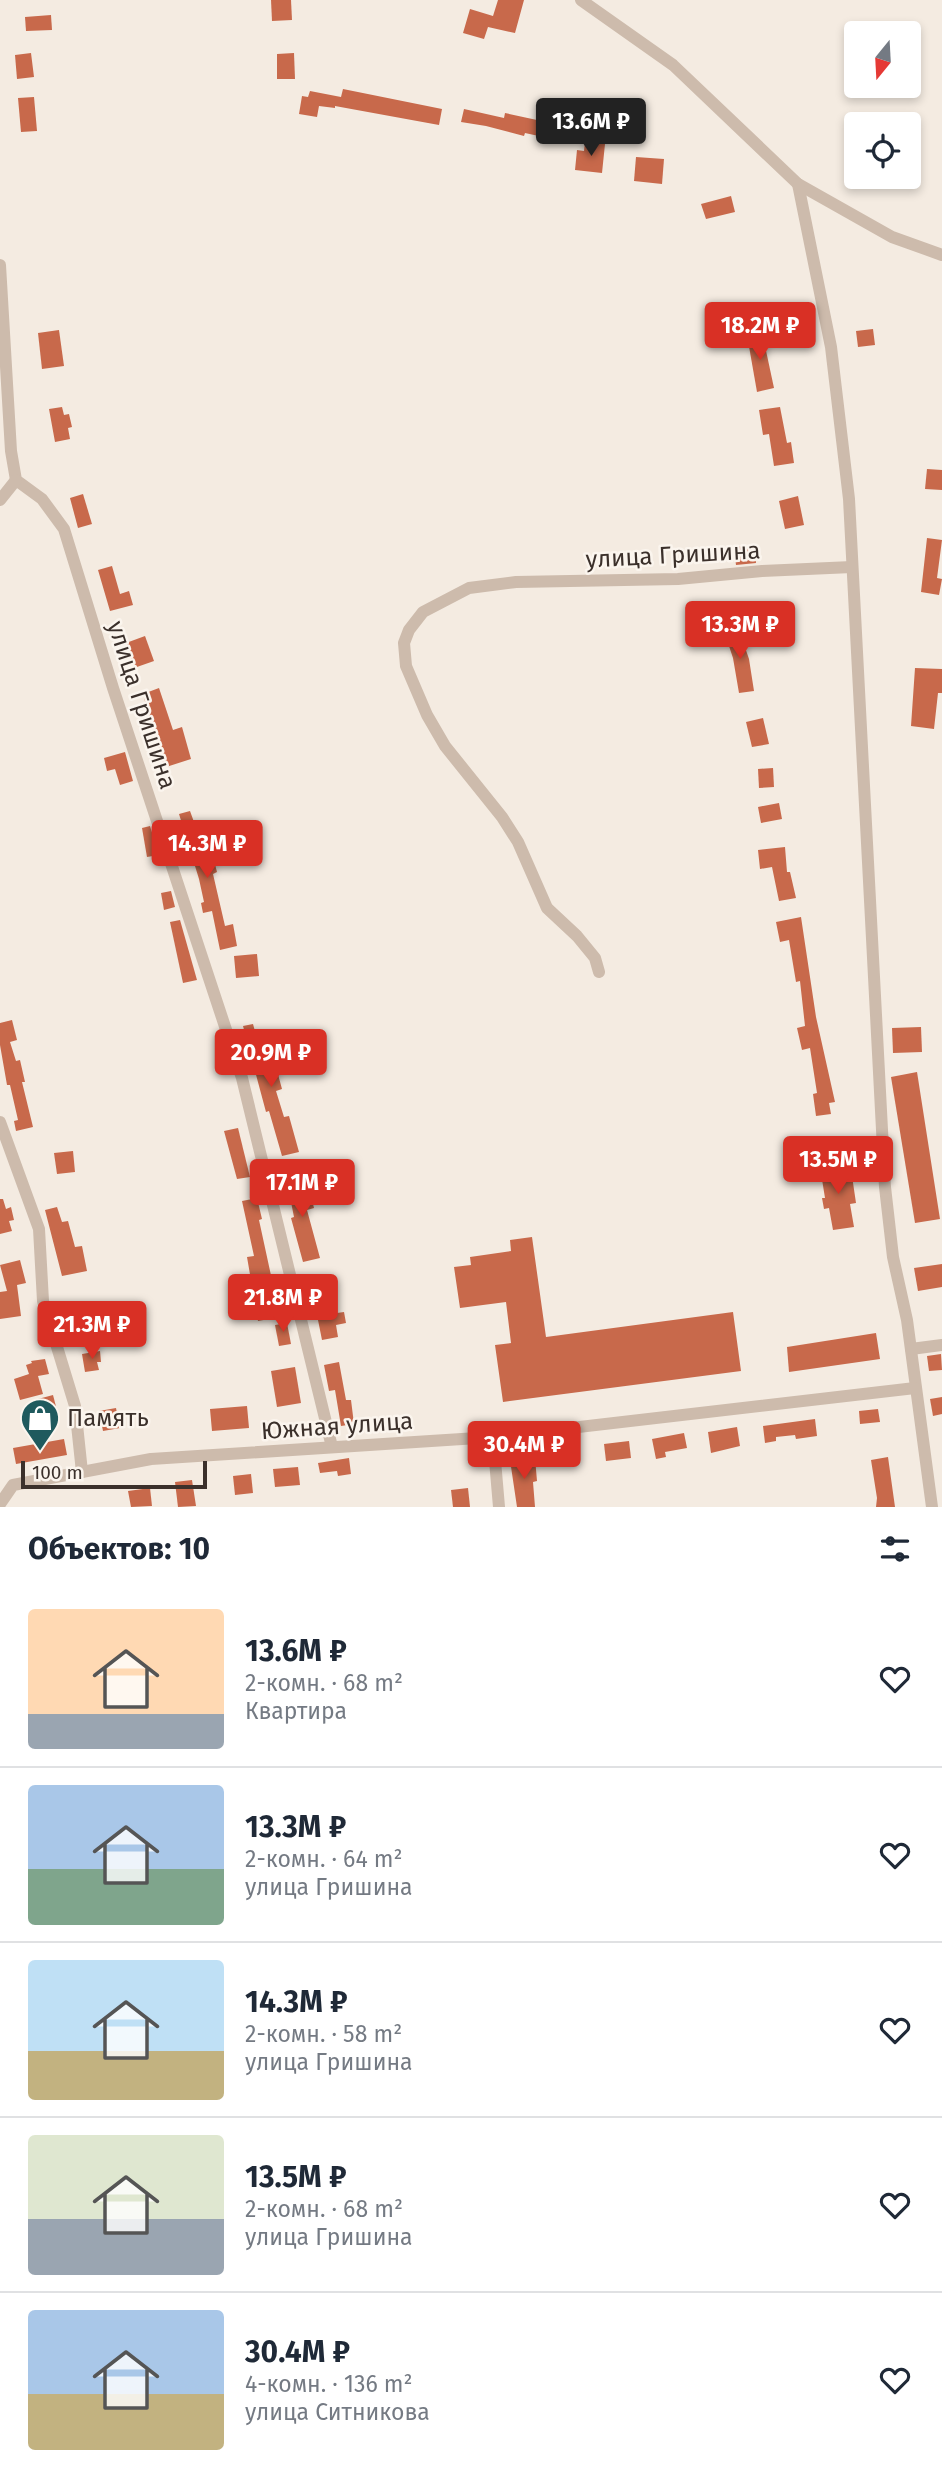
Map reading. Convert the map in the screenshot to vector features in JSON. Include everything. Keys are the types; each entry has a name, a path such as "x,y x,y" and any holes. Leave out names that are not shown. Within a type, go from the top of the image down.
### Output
{"street":[{"path":"581,0 673,65 798,184 892,236 942,255"},
{"path":"798,184 831,347 849,499 885,1187 893,1257 907,1320 932,1507"},
{"path":"0,265 10,451 16,480 0,500"},
{"name":"улица Гришина","path":"16,480 42,499 64,529 113,688 242,1078 332,1447"},
{"name":"улица Гришина","path":"599,972 595,958 589,950 547,908 518,842 502,817 445,746 427,715 406,666 404,643 409,630 423,612 469,588 516,582 678,579 762,571 852,567"},
{"path":"0,1122 38,1229 43,1301 75,1406 82,1472"},
{"path":"911,1349 942,1345"},
{"name":"Южная улица","path":"0,1504 13,1485 151,1459 493,1437 915,1388"},
{"path":"493,1437 499,1507"}],"building":[{"path":"271,0 291,0 292,20 272,21"},
{"path":"498,0 524,0 515,33 488,27 484,39 463,33 470,9 493,16"},
{"path":"51,15 52,30 26,31 25,17"},
{"path":"31,53 34,77 17,79 15,55"},
{"path":"294,53 295,79 277,79 277,54"},
{"path":"343,89 442,109 439,125 335,106 319,106 317,117 299,114 302,96 308,97 310,91 341,97"},
{"path":"34,97 37,131 21,132 18,98"},
{"path":"464,109 504,118 505,113 560,125 557,140 525,133 524,136 461,122"},
{"path":"585,142 605,144 602,173 575,170 577,150 584,151"},
{"path":"636,157 664,159 662,184 634,181"},
{"path":"731,196 735,212 706,219 701,204"},
{"path":"873,329 875,345 858,347 856,331"},
{"path":"59,330 64,366 42,369 38,333"},
{"path":"762,332 774,388 757,392 747,335"},
{"path":"62,407 64,415 69,414 72,427 68,428 70,439 55,442 49,409"},
{"path":"780,407 787,443 791,442 794,463 774,466 769,434 763,435 759,410"},
{"path":"927,469 942,470 942,490 925,489"},
{"path":"83,494 92,524 78,528 70,498"},
{"path":"798,496 804,525 785,529 779,501"},
{"path":"927,538 942,540 937,578 942,579 939,595 921,592"},
{"path":"754,545 756,563 736,565 734,547"},
{"path":"112,566 120,594 129,591 133,605 110,611 98,570"},
{"path":"738,627 749,659 754,691 739,693 733,658 724,631"},
{"path":"145,636 154,661 134,668 126,643"},
{"path":"915,668 942,669 942,693 938,693 934,729 911,726"},
{"path":"159,688 173,730 182,727 191,759 163,768 143,694"},
{"path":"763,718 769,744 752,747 746,722"},
{"path":"125,752 133,781 120,785 115,769 107,771 104,758"},
{"path":"773,768 774,787 759,788 758,769"},
{"path":"779,803 782,819 761,823 758,807"},
{"path":"190,811 194,822 198,821 207,854 212,853 217,872 213,874 225,926 233,924 237,946 220,950 212,911 203,913 201,903 204,902 199,879 179,814"},
{"path":"150,826 159,855 147,857 142,828"},
{"path":"785,847 787,872 790,872 796,898 779,901 772,867 760,869 758,850"},
{"path":"171,891 175,907 164,910 161,893"},
{"path":"801,917 816,1017 835,1102 829,1103 831,1114 816,1116 813,1094 817,1093 810,1048 802,1050 797,1028 805,1026 800,981 796,982 789,940 780,942 776,922"},
{"path":"180,920 197,980 183,983 170,922"},
{"path":"257,954 259,976 236,978 234,956"},
{"path":"12,1020 17,1040 10,1042 16,1061 20,1060 25,1082 22,1082 33,1127 16,1131 14,1121 18,1120 10,1085 7,1085 0,1045 0,1023"},
{"path":"253,1024 259,1046 275,1043 281,1066 276,1067 282,1089 276,1091 284,1117 289,1116 299,1152 282,1156 269,1111 266,1112 243,1026"},
{"path":"921,1027 922,1052 893,1053 892,1028"},
{"path":"917,1072 940,1219 915,1223 891,1077"},
{"path":"238,1128 250,1177 237,1179 224,1131"},
{"path":"73,1151 75,1172 57,1174 54,1153"},
{"path":"840,1164 842,1177 852,1176 856,1203 850,1204 854,1227 833,1230 829,1208 824,1209 820,1167"},
{"path":"307,1180 314,1208 307,1210 320,1258 303,1262 291,1218 294,1217 290,1197 285,1198 282,1186"},
{"path":"257,1198 262,1219 259,1220 280,1317 258,1321 247,1257 254,1256 242,1201"},
{"path":"0,1199 3,1199 6,1209 11,1207 14,1220 9,1221 12,1231 0,1234"},
{"path":"57,1207 62,1222 68,1221 75,1247 82,1246 87,1271 62,1276 45,1210"},
{"path":"532,1237 546,1337 733,1312 741,1371 503,1402 495,1345 511,1343 506,1302 460,1308 454,1267 471,1265 470,1257 511,1251 510,1240"},
{"path":"20,1260 26,1283 17,1285 21,1316 0,1319 0,1292 7,1291 0,1265"},
{"path":"942,1264 942,1287 918,1291 914,1268"},
{"path":"330,1280 337,1313 344,1312 346,1323 336,1325 338,1337 322,1340 308,1285"},
{"path":"82,1305 91,1334 77,1337 69,1309"},
{"path":"287,1323 291,1344 279,1346 275,1325"},
{"path":"876,1333 880,1359 789,1372 787,1347"},
{"path":"100,1351 101,1362 97,1362 99,1370 85,1372 82,1354"},
{"path":"941,1354 942,1370 929,1371 927,1356"},
{"path":"45,1359 49,1374 38,1376 43,1394 20,1400 14,1379 29,1374 26,1365 32,1363 31,1361"},
{"path":"339,1362 346,1400 351,1400 354,1424 341,1426 335,1390 329,1391 324,1365"},
{"path":"295,1367 301,1403 277,1407 271,1371"},
{"path":"53,1395 59,1418 44,1422 38,1399"},
{"path":"942,1397 942,1414 933,1416 930,1399"},
{"path":"247,1406 249,1428 212,1431 210,1409"},
{"path":"116,1408 120,1428 103,1431 99,1411"},
{"path":"878,1409 880,1422 860,1424 859,1411"},
{"path":"815,1419 817,1436 796,1439 795,1435 776,1437 776,1441 765,1443 763,1426"},
{"path":"737,1427 740,1446 711,1453 708,1432"},
{"path":"684,1433 687,1448 665,1452 666,1457 656,1459 652,1439"},
{"name":"Память","path":"64,1439 67,1455 16,1464 13,1448"},
{"path":"629,1441 631,1458 606,1461 604,1444"},
{"path":"888,1457 895,1507 876,1507 871,1460"},
{"path":"349,1458 351,1474 338,1476 337,1471 320,1473 318,1463"},
{"path":"535,1458 535,1507 517,1507 510,1460"},
{"path":"298,1467 300,1485 275,1487 273,1469"},
{"path":"251,1474 253,1493 235,1495 233,1476"},
{"path":"192,1480 196,1506 178,1507 175,1482"},
{"path":"150,1488 152,1506 131,1507 128,1491"},
{"path":"468,1488 470,1507 453,1507 451,1490"}],"place":[{"name":"Память","path":"40,1452"}]}
